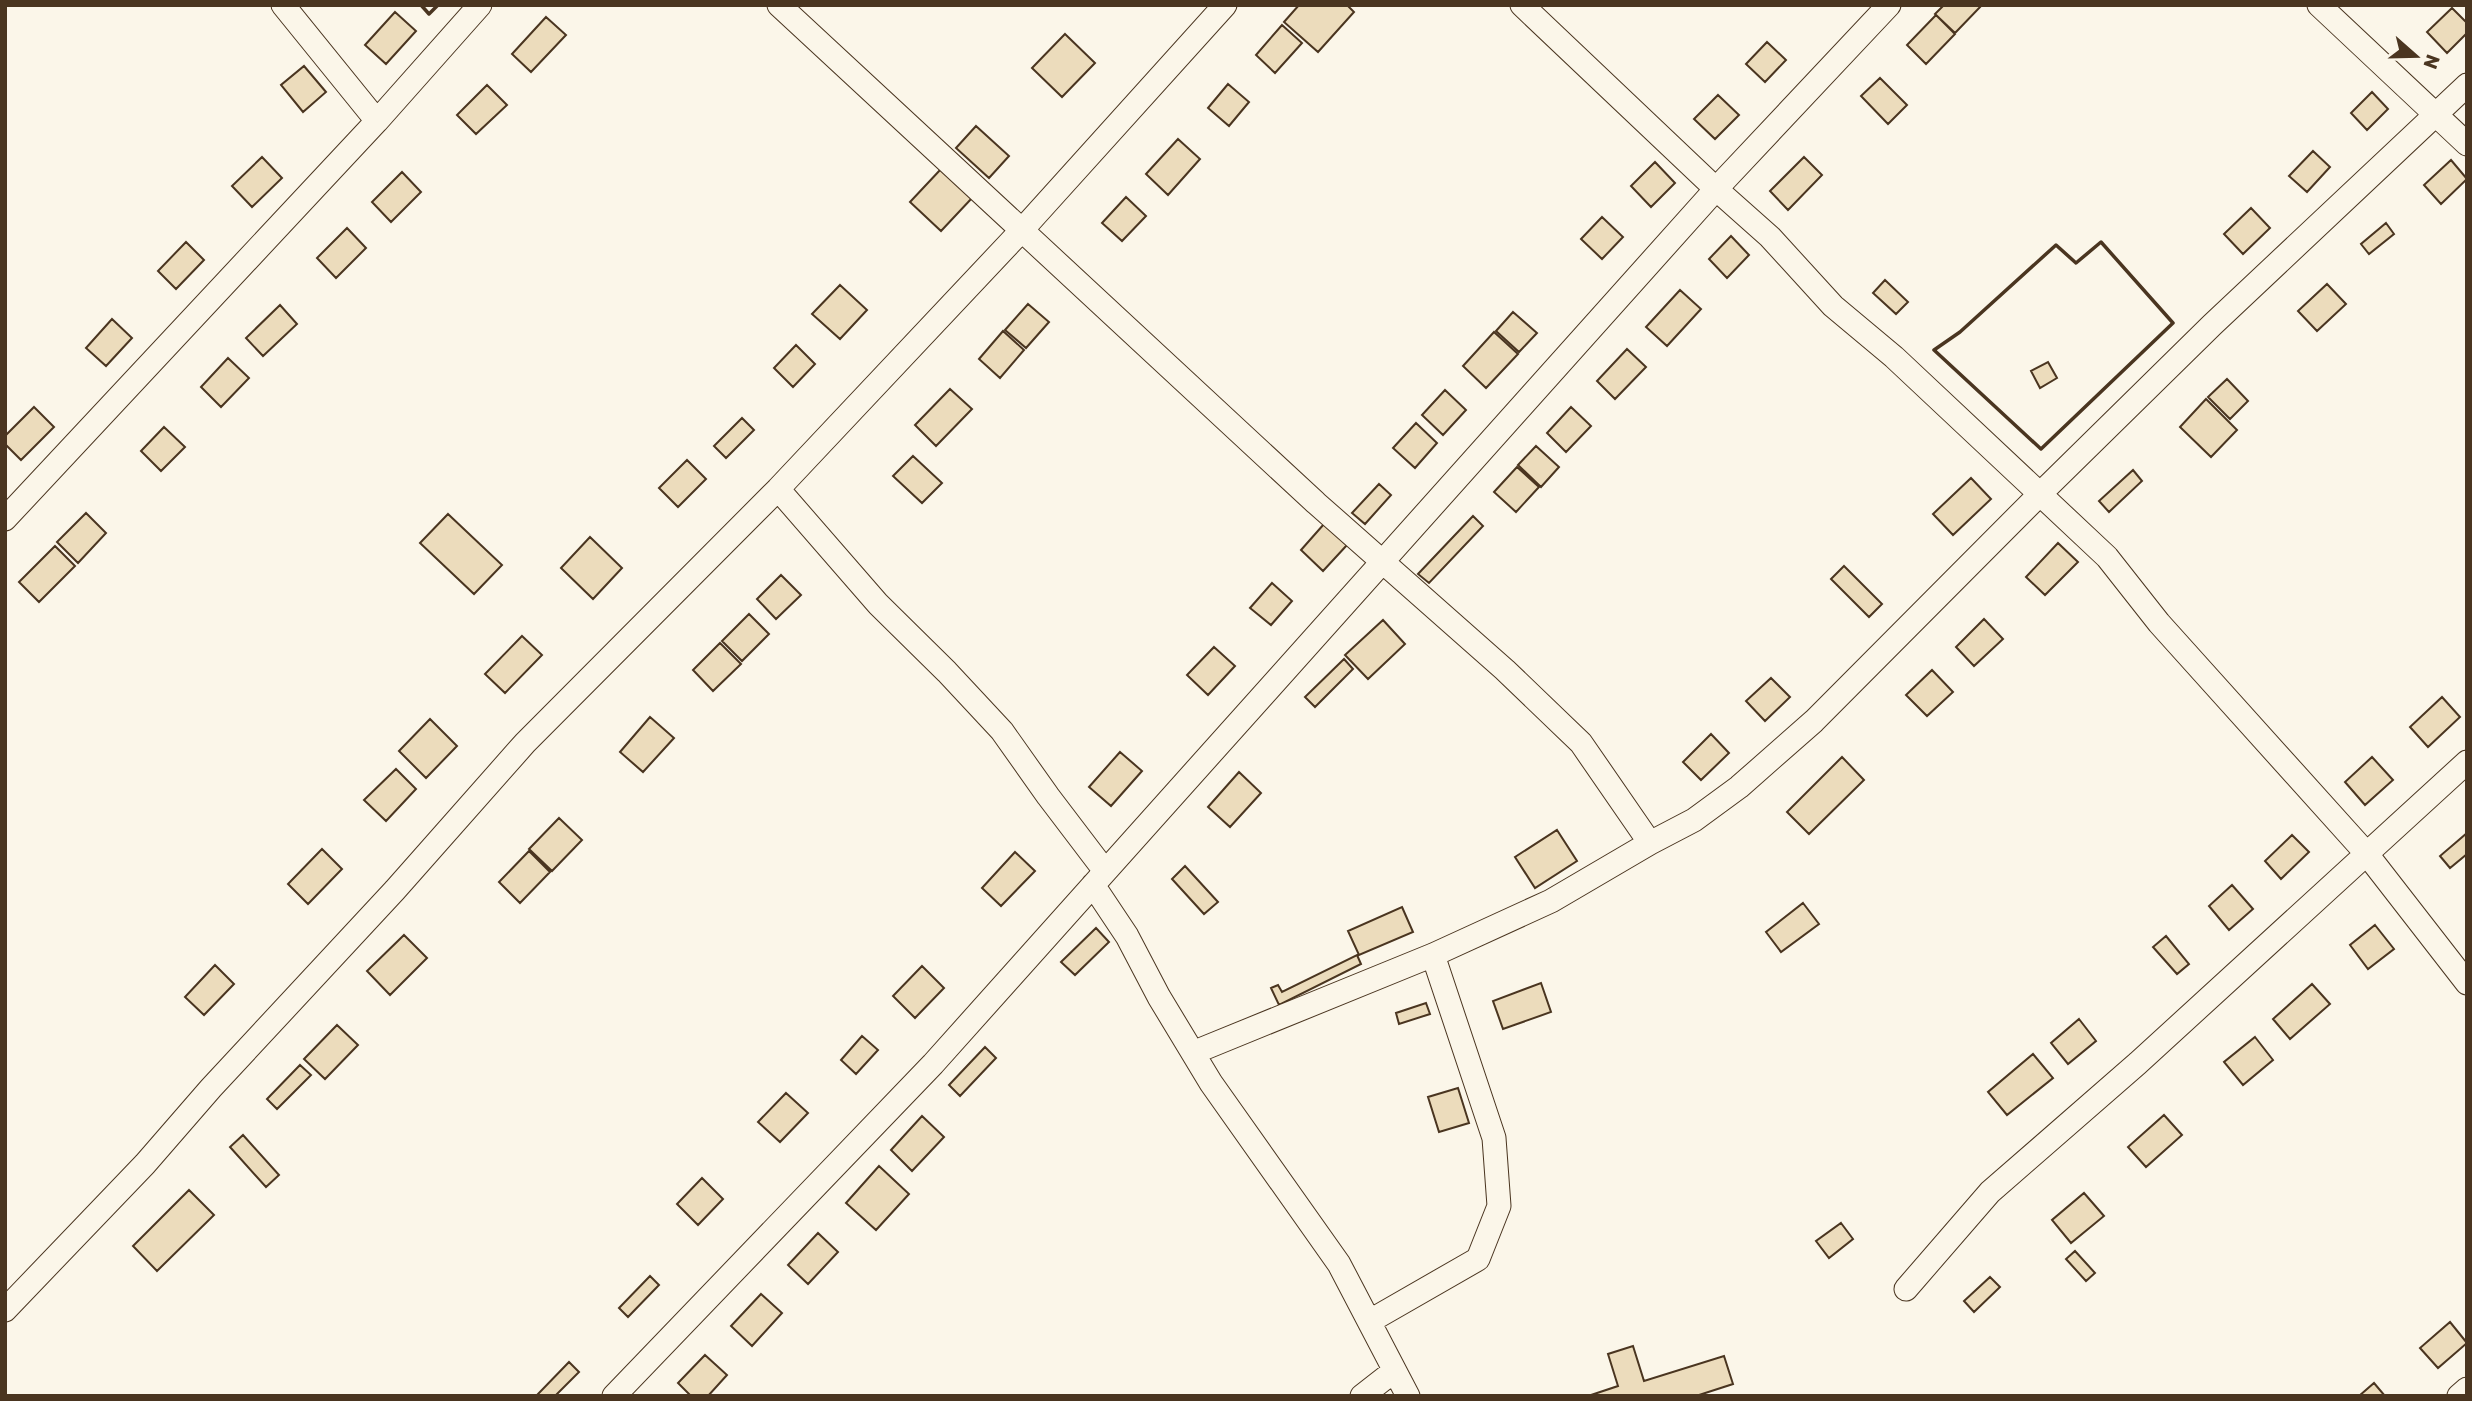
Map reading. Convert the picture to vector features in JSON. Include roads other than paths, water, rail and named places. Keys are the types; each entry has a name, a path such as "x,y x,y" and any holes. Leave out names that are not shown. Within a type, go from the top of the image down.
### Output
{"street":[{"path":"283,5 377,121"},
{"path":"5,519 377,121 480,5"},
{"path":"779,5 1316,503 1505,670 1581,743 1650,843"},
{"path":"5,1310 145,1164 525,743 778,489 1021,231 1224,5"},
{"path":"1522,5 1770,237 1833,306 1894,357 2107,557 2159,623 2366,853 2467,983"},
{"path":"614,1396 933,1064 1716,189 1889,5"},
{"path":"2319,5 2467,144"},
{"path":"1195,1052 1433,955 1551,901 1694,820 1728,796 1815,721 2212,325 2467,85"},
{"path":"778,489 878,604 1002,731 1048,796 1099,878 1159,997 1195,1052 1211,1083 1339,1264 1408,1396"},
{"path":"1906,1289 1990,1192 2138,1063 2467,762"},
{"path":"1370,1321 1478,1259 1499,1206 1494,1138 1433,955"},
{"path":"1362,1396 1394,1371"},
{"path":"2459,1396 2467,1389"}]}
